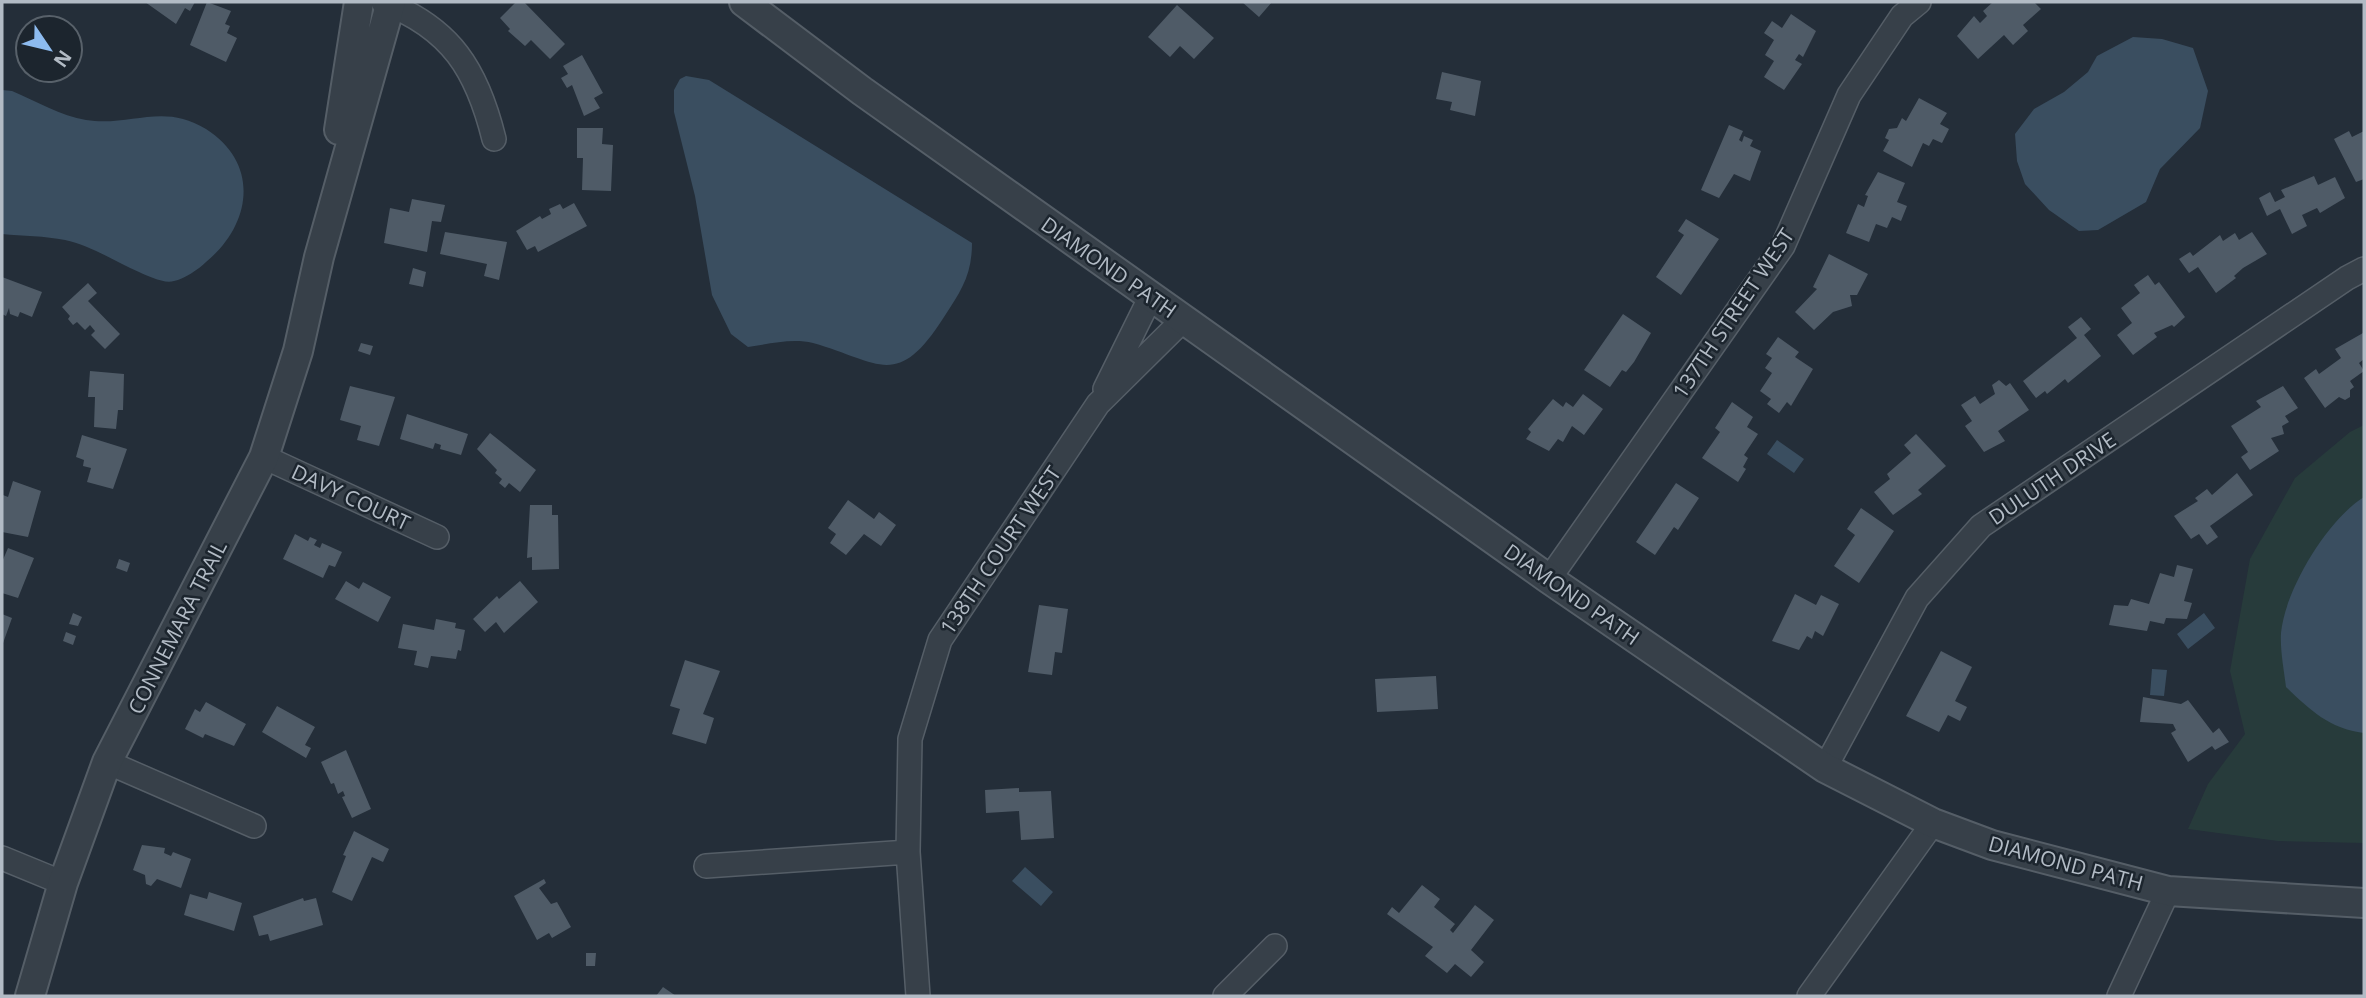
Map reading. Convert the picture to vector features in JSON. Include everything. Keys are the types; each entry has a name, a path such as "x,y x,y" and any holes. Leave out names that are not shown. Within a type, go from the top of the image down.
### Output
{"street":[{"name":"CONNEMARA TRAIL","path":"319,257 359,2"},
{"name":"DIAMOND PATH","path":"727,2 862,91"},
{"name":"DIAMOND PATH","path":"744,2 862,91 1549,579 1825,768 1933,823 2006,849 2168,891 2364,903"},
{"name":"137TH STREET WEST","path":"1549,579 1783,246 1849,95 1902,16 1919,2"},
{"name":"CONNEMARA TRAIL","path":"30,996 63,883 107,762 264,457 298,351 319,257 388,3"},
{"path":"388,3 415,16 447,38 484,97 494,139"},
{"name":"DULUTH DRIVE","path":"1825,768 1917,598 1982,526 2364,269"},
{"name":"138TH COURT WEST","path":"918,996 908,852 910,739 940,640 1098,404 1151,296"},
{"name":"138TH COURT WEST","path":"1098,404 1184,319"},
{"name":"DAVY COURT","path":"264,457 437,537"},
{"path":"107,762 254,826"},
{"path":"1809,996 1933,823"},
{"path":"706,866 908,852"},
{"path":"2,858 63,883"},
{"path":"2119,996 2168,891"},
{"path":"1225,996 1275,946"}],"green space":[{"path":"2364,425 2364,843 2278,841 2188,829 2208,784 2245,734 2230,671 2250,559 2295,478 2350,432"}],"water":[{"path":"2133,37 2162,39 2193,48 2208,91 2200,128 2160,169 2146,202 2098,230 2079,231 2049,210 2025,184 2017,161 2015,134 2034,109 2064,92 2088,72 2097,56"},
{"path":"686,76 709,80 972,243 968,274 960,291 928,340 913,355 900,363 886,365 872,363 813,343 780,342 748,347 731,334 712,295 695,196 674,112 674,90 680,79"},
{"path":"2,90 12,91 58,112 86,120 175,117 206,129 224,143 236,159 242,177 244,195 233,231 203,265 187,276 170,282 151,277 74,242 2,234"},
{"path":"1777,440 1804,459 1794,473 1767,454"},
{"path":"2364,497 2364,733 2331,723 2312,711 2286,687 2281,633 2290,597 2310,558 2336,522"},
{"path":"2204,613 2215,628 2188,649 2177,634"},
{"path":"2152,669 2167,670 2164,696 2150,695"},
{"path":"1025,867 1053,892 1041,906 1012,881"}],"building":[{"path":"145,2 195,2 190,11 185,8 176,24"},
{"path":"207,2 231,11 225,24 230,26 227,33 237,38 226,62 190,45"},
{"path":"516,2 524,2 565,44 550,59 531,40 525,46 508,31 510,29 500,18"},
{"path":"1242,2 1272,2 1259,17"},
{"path":"1993,2 2034,2 2041,9 2023,25 2028,31 2013,45 2004,35 1978,59 1957,36 1974,16 1980,23 1987,16 1983,11"},
{"path":"1177,5 1214,38 1194,59 1180,46 1170,57 1148,37"},
{"path":"1791,14 1816,31 1803,57 1799,54 1795,60 1802,64 1784,90 1764,77 1774,61 1765,55 1774,40 1764,33 1772,21 1782,28"},
{"path":"582,55 603,93 594,98 600,108 584,116 572,85 567,88 561,78 568,74 563,66"},
{"path":"1442,72 1481,81 1475,116 1450,110 1452,102 1436,99"},
{"path":"1919,98 1947,113 1940,124 1949,129 1942,143 1933,139 1929,146 1923,143 1912,167 1883,151 1889,140 1885,138 1889,129 1897,128 1902,118 1906,121"},
{"path":"1729,125 1743,131 1739,140 1742,142 1744,136 1753,140 1750,146 1761,151 1750,181 1734,174 1719,198 1701,190"},
{"path":"577,128 603,128 602,144 613,145 611,191 582,190 583,158 577,158"},
{"path":"2349,131 2352,137 2364,131 2364,179 2356,182 2334,139"},
{"path":"1878,172 1905,183 1897,202 1907,206 1901,221 1892,217 1887,228 1876,224 1869,242 1846,233 1858,204 1864,207 1868,196 1865,195"},
{"path":"2314,176 2318,185 2335,177 2345,198 2320,213 2317,208 2302,215 2307,226 2292,234 2280,209 2267,216 2259,198 2270,192 2275,202 2285,197 2281,190"},
{"path":"412,199 445,205 441,222 432,221 427,252 384,243 390,208 409,212"},
{"path":"574,203 587,226 538,252 535,246 527,250 516,231 540,216 542,219 551,214 549,209 560,204 563,209"},
{"path":"1686,219 1719,239 1681,295 1656,277 1684,235 1678,231"},
{"path":"445,232 507,242 499,280 484,276 487,264 440,254"},
{"path":"2252,232 2267,254 2243,268 2234,276 2236,278 2216,293 2198,267 2189,273 2179,259 2190,252 2193,256 2220,235 2223,241 2235,233 2239,240"},
{"path":"1829,254 1868,274 1857,295 1850,295 1852,306 1833,312 1814,330 1795,312 1817,289 1813,287"},
{"path":"413,268 426,272 423,287 409,284"},
{"path":"2148,275 2155,285 2159,282 2185,317 2174,327 2172,325 2154,333 2157,337 2133,355 2117,335 2132,323 2121,308 2140,293 2134,285"},
{"path":"2,277 42,292 32,317 20,312 18,317 10,314 9,308 6,316 2,314"},
{"path":"88,283 97,293 88,301 120,334 105,349 91,335 95,331 90,325 85,330 77,322 73,325 68,319 70,316 62,307"},
{"path":"1623,314 1651,333 1634,362 1626,372 1622,370 1610,387 1584,370"},
{"path":"2081,317 2091,329 2084,335 2101,356 2068,383 2065,379 2047,394 2045,391 2036,398 2023,381 2077,338 2068,327"},
{"path":"2363,333 2364,359 2359,363 2364,371 2350,381 2354,387 2350,390 2350,397 2345,400 2339,397 2325,408 2304,378 2316,369 2319,374 2341,358 2335,349"},
{"path":"1778,337 1799,352 1795,357 1813,369 1791,406 1787,402 1779,413 1767,404 1771,399 1760,391 1772,373 1765,368 1772,358 1766,354"},
{"path":"361,343 373,346 370,355 358,351"},
{"path":"90,371 124,374 123,410 118,410 116,429 94,427 95,397 88,397"},
{"path":"1999,380 2006,386 2010,383 2029,410 1998,431 2005,441 1984,452 1965,426 1972,421 1961,405 1975,396 1980,404 1995,394 1992,385"},
{"path":"350,386 395,397 379,446 357,440 361,426 340,420"},
{"path":"2283,386 2298,408 2285,416 2289,422 2282,426 2284,434 2271,438 2279,451 2250,470 2241,457 2248,452 2231,426 2261,407 2256,401"},
{"path":"1583,394 1603,409 1584,435 1572,426 1563,442 1558,439 1549,451 1526,439 1531,432 1528,429 1553,399 1563,407 1566,402 1573,407"},
{"path":"1732,402 1753,417 1747,427 1758,434 1744,455 1748,458 1743,467 1746,469 1738,482 1702,458 1720,432 1715,428"},
{"path":"407,414 468,434 461,455 440,449 441,445 435,443 433,449 400,439"},
{"path":"490,433 536,470 520,492 509,483 505,488 499,483 502,479 495,473 497,470 477,449"},
{"path":"1916,434 1946,466 1918,490 1922,494 1893,515 1874,492 1890,479 1887,474 1911,453 1904,445"},
{"path":"82,435 127,449 113,489 87,482 91,468 83,466 84,460 76,457"},
{"path":"2237,473 2253,495 2210,526 2218,537 2207,545 2199,534 2191,539 2174,516 2198,501 2195,498 2207,489 2212,495"},
{"path":"13,481 41,491 28,537 2,532 2,499 3,495 8,497"},
{"path":"1676,483 1699,498 1678,530 1674,527 1655,555 1636,542"},
{"path":"848,500 874,519 879,512 896,525 881,546 864,534 846,555 830,543 836,534 828,528"},
{"path":"530,505 552,505 552,515 558,515 559,569 532,570 532,557 527,558"},
{"path":"1861,508 1894,531 1859,583 1834,566 1855,535 1847,529"},
{"path":"295,534 308,541 310,537 317,540 314,545 320,548 322,543 342,552 335,567 329,565 323,578 283,559"},
{"path":"8,548 34,558 18,598 2,593 2,562"},
{"path":"119,559 130,563 127,572 116,568"},
{"path":"2177,565 2193,569 2184,601 2192,603 2187,619 2166,618 2164,624 2150,621 2147,631 2109,625 2114,605 2128,606 2131,599 2149,604 2160,573 2174,577"},
{"path":"346,581 359,589 363,582 391,597 378,622 335,599"},
{"path":"520,581 538,602 504,633 496,622 485,632 473,619 497,596 499,599"},
{"path":"1795,594 1816,605 1821,595 1839,604 1823,636 1815,631 1812,639 1807,636 1799,650 1772,641"},
{"path":"1039,605 1068,609 1062,653 1055,652 1052,675 1028,672"},
{"path":"73,613 82,617 78,626 69,624"},
{"path":"2,614 12,618 2,646"},
{"path":"436,619 456,623 455,628 465,630 461,651 458,650 456,659 431,656 428,668 414,665 417,651 398,648 403,624 434,630"},
{"path":"66,632 76,636 73,645 63,641"},
{"path":"1941,651 1972,667 1955,701 1967,707 1960,721 1948,715 1939,732 1906,716"},
{"path":"685,660 720,671 703,714 714,718 706,744 672,734 680,709 670,706"},
{"path":"1436,676 1438,709 1377,712 1375,679"},
{"path":"2143,697 2181,704 2188,700 2213,733 2219,728 2229,742 2215,750 2212,746 2188,762 2171,733 2176,730 2173,724 2140,722"},
{"path":"206,702 246,724 234,746 205,734 203,738 185,729 195,709 200,712"},
{"path":"277,706 315,727 305,745 311,748 306,758 262,732"},
{"path":"346,750 371,809 352,818 342,797 345,796 343,791 338,794 321,762"},
{"path":"1019,788 1019,792 1051,791 1054,838 1021,840 1019,811 986,813 985,790"},
{"path":"354,831 389,849 383,862 372,857 352,901 332,892 346,856 343,855"},
{"path":"142,845 165,848 164,853 171,856 173,852 191,859 181,888 157,879 151,886 146,884 145,875 133,870"},
{"path":"544,879 546,883 539,888 551,904 557,902 571,927 552,938 549,933 537,940 514,896"},
{"path":"1422,885 1440,899 1434,907 1455,924 1450,930 1453,933 1475,905 1494,920 1471,950 1484,962 1471,977 1455,964 1447,973 1425,956 1433,947 1387,914 1392,907 1399,913"},
{"path":"209,892 242,903 234,931 184,915 190,894 207,899"},
{"path":"303,898 304,901 316,898 323,925 270,941 268,934 259,936 253,916"},
{"path":"586,953 596,953 595,966 586,966"},
{"path":"663,987 676,996 656,996"}]}
